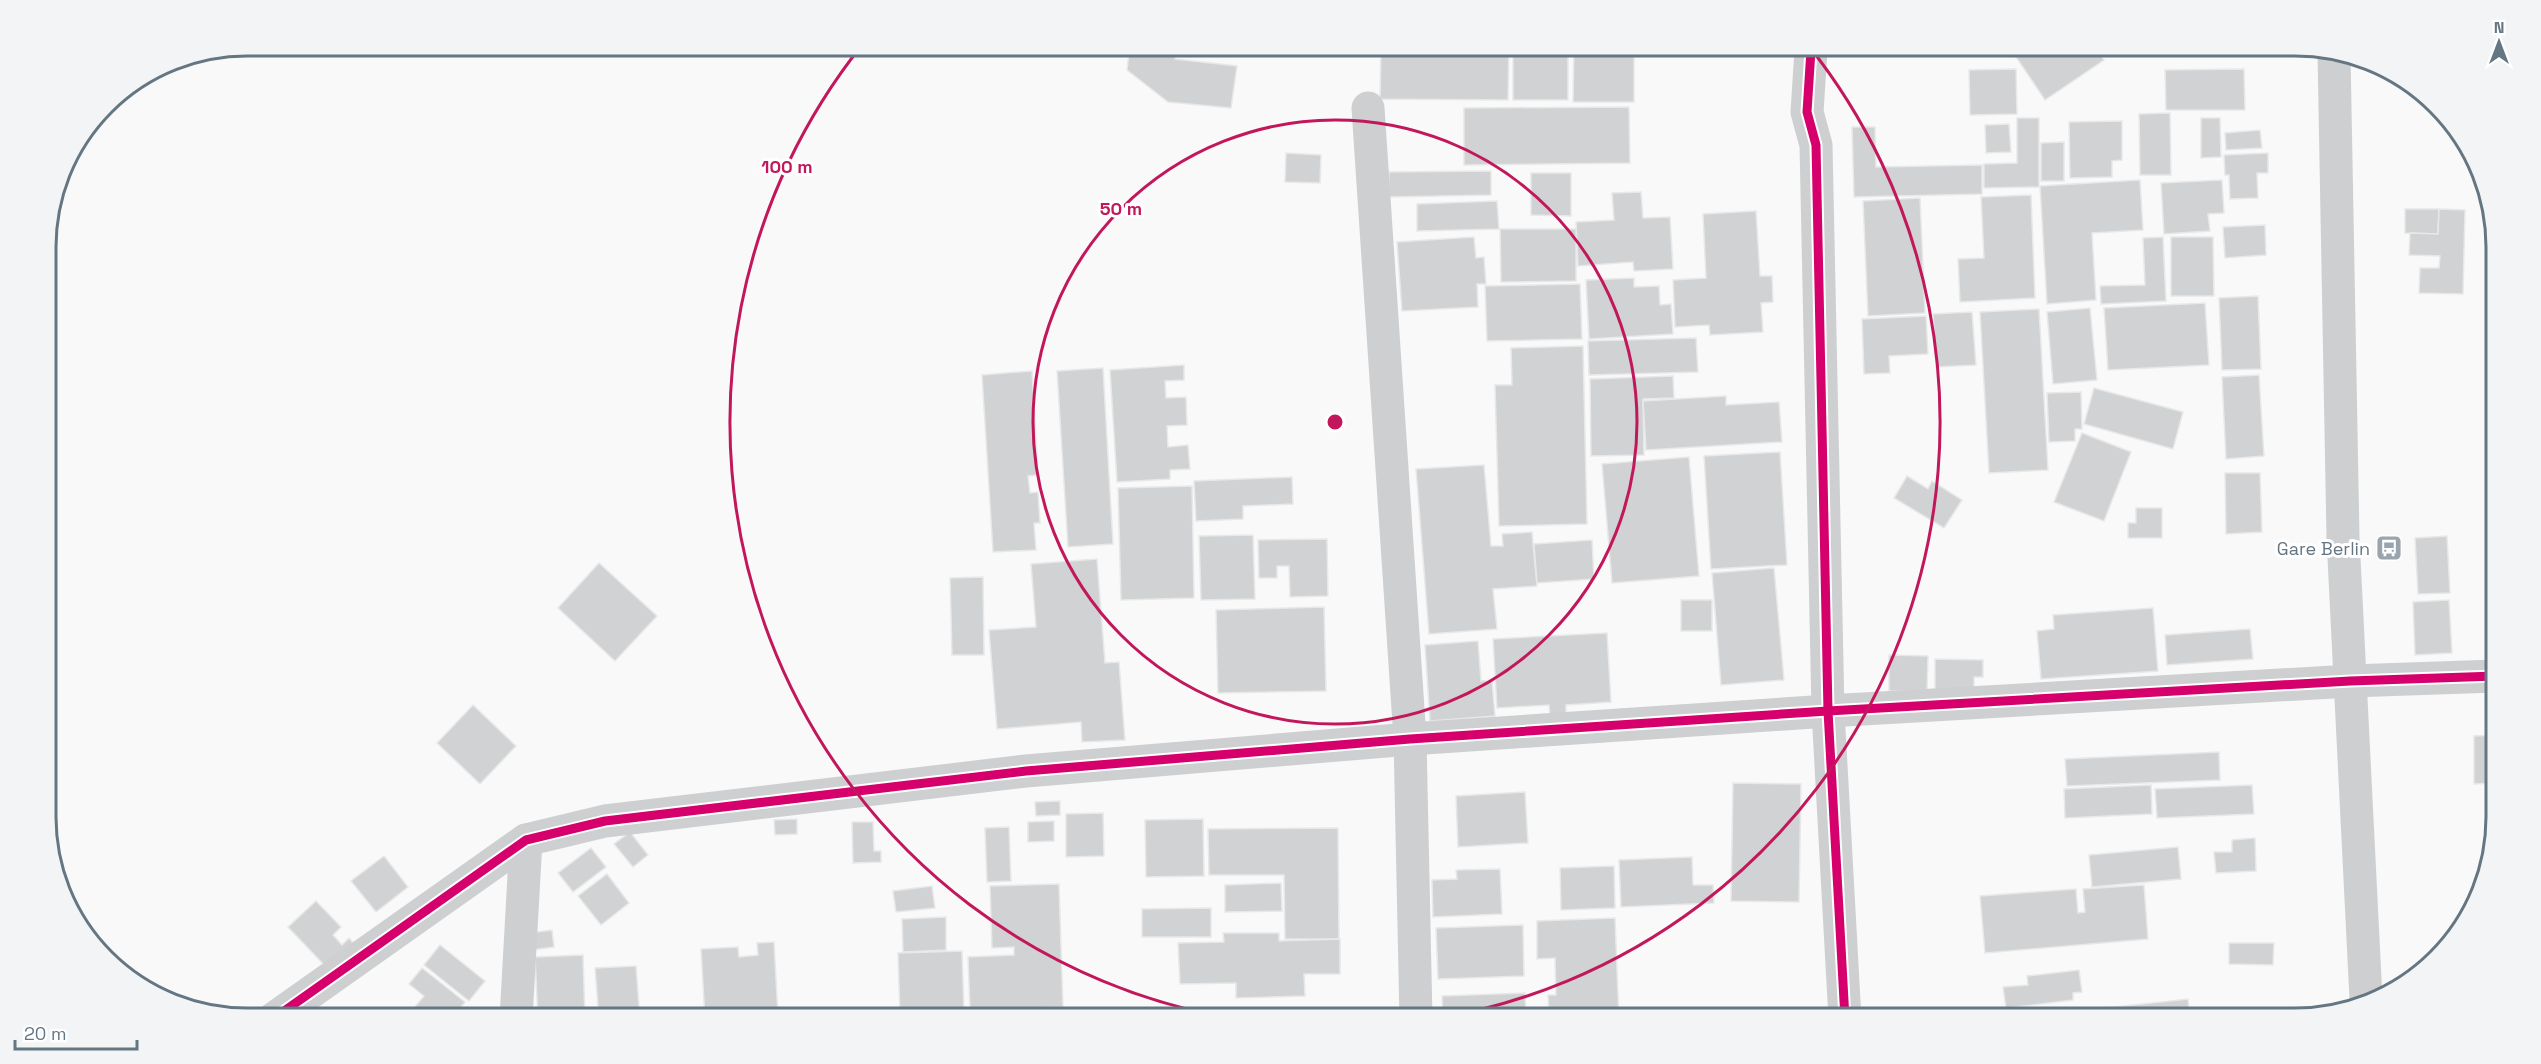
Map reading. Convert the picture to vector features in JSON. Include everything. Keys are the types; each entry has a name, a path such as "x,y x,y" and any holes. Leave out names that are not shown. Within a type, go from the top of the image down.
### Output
{"street":[{"path":"1811,56 1808,112 1816,145 1828,711 1844,1008"},
{"path":"2334,60 2343,538 2366,994"},
{"path":"1368,108 1410,739 1416,1008"},
{"path":"289,1008 526,840 605,821 1026,771 1410,739 1828,711 2350,681 2486,676"},
{"path":"517,1008 526,840"}],"building":[{"path":"1129,56 1175,56 1175,59 1237,66 1231,108 1168,102 1127,70"},
{"path":"1381,56 1509,56 1508,100 1380,99"},
{"path":"1513,56 1568,56 1568,100 1513,100"},
{"path":"1574,56 1634,56 1634,102 1573,102"},
{"path":"2015,56 2101,56 2104,60 2045,100"},
{"path":"2016,69 2017,114 1970,115 1969,70"},
{"path":"2244,69 2245,110 2166,110 2165,70"},
{"path":"1629,107 1630,163 1464,165 1464,108"},
{"path":"2170,113 2171,175 2140,175 2139,114"},
{"path":"2017,118 2039,118 2039,187 1984,188 1984,164 2017,163"},
{"path":"2201,118 2220,118 2221,157 2201,158"},
{"path":"2122,121 2122,160 2112,161 2112,177 2070,178 2069,122"},
{"path":"2009,124 2011,152 1986,153 1985,125"},
{"path":"1852,127 1875,127 1876,167 1982,165 1982,194 1854,197"},
{"path":"2260,130 2262,148 2226,150 2225,133"},
{"path":"2064,142 2064,181 2041,181 2041,143"},
{"path":"1286,153 1321,155 1320,183 1285,182"},
{"path":"2268,153 2268,173 2257,173 2258,198 2230,199 2229,175 2225,175 2224,155"},
{"path":"1491,171 1491,195 1389,197 1389,172"},
{"path":"1531,173 1571,173 1571,216 1531,215"},
{"path":"2140,180 2143,230 2092,233 2096,300 2047,304 2040,186"},
{"path":"2222,180 2224,213 2208,214 2210,231 2164,234 2161,183"},
{"path":"1641,192 1643,218 1670,217 1673,269 1634,271 1633,262 1578,266 1576,222 1614,220 1612,193"},
{"path":"2031,195 2035,298 1960,302 1958,259 1984,258 1981,197"},
{"path":"1920,198 1925,313 1868,316 1863,201"},
{"path":"1497,201 1499,229 1417,231 1417,204"},
{"path":"2405,209 2439,209 2438,234 2405,233"},
{"path":"2439,209 2465,210 2463,294 2419,293 2420,268 2439,268 2440,256 2409,255 2410,233 2438,234"},
{"path":"1756,211 1760,276 1772,276 1773,302 1761,303 1763,332 1710,335 1709,325 1675,327 1673,280 1706,278 1703,214"},
{"path":"2265,225 2266,255 2225,258 2223,227"},
{"path":"1500,229 1576,229 1576,281 1501,282"},
{"path":"1474,237 1476,258 1484,257 1486,284 1477,284 1478,307 1402,311 1397,242"},
{"path":"2163,237 2166,301 2101,304 2100,286 2145,285 2143,238"},
{"path":"2171,237 2213,237 2214,296 2171,296"},
{"path":"1634,278 1634,287 1659,286 1660,305 1671,304 1673,334 1589,339 1586,280"},
{"path":"1580,284 1582,339 1487,341 1485,286"},
{"path":"2258,296 2261,369 2222,370 2219,298"},
{"path":"2205,303 2209,365 2108,370 2104,308"},
{"path":"2090,308 2097,380 2053,384 2047,312"},
{"path":"2039,309 2048,470 1989,473 1980,312"},
{"path":"1972,312 1976,365 1936,367 1933,314"},
{"path":"1926,316 1928,354 1889,356 1890,373 1864,374 1862,319"},
{"path":"1696,338 1698,372 1589,375 1588,341"},
{"path":"1583,346 1587,524 1499,526 1495,385 1512,385 1511,348"},
{"path":"1184,365 1184,380 1165,381 1166,398 1186,397 1187,425 1167,426 1168,447 1188,445 1190,469 1170,470 1170,479 1117,482 1110,370"},
{"path":"1103,368 1113,544 1068,547 1057,371"},
{"path":"1032,371 1038,475 1028,476 1030,493 1038,492 1040,523 1034,523 1036,550 993,552 982,375"},
{"path":"2259,375 2264,456 2226,459 2222,377"},
{"path":"1673,376 1674,398 1643,399 1644,455 1591,456 1590,379"},
{"path":"2094,388 2183,412 2173,449 2084,424"},
{"path":"2081,392 2082,429 2075,429 2075,441 2049,442 2047,393"},
{"path":"1726,396 1726,405 1779,402 1782,442 1646,450 1643,401"},
{"path":"2082,433 2131,452 2104,521 2054,502"},
{"path":"1780,452 1787,565 1711,569 1704,456"},
{"path":"1689,457 1699,576 1612,583 1602,464"},
{"path":"1484,465 1491,546 1503,546 1502,534 1532,532 1537,586 1493,589 1497,629 1429,634 1416,469"},
{"path":"2225,473 2260,473 2262,532 2226,534"},
{"path":"1907,476 1928,489 1932,481 1962,500 1944,528 1894,498"},
{"path":"1292,477 1293,504 1243,506 1243,519 1196,521 1194,481"},
{"path":"1192,486 1194,598 1121,600 1118,488"},
{"path":"2136,508 2162,508 2162,538 2128,538 2128,523 2136,523"},
{"path":"1253,535 1255,599 1201,600 1199,536"},
{"path":"2447,536 2450,593 2418,594 2415,538"},
{"path":"1327,539 1328,596 1290,597 1289,566 1277,566 1277,578 1259,578 1258,540"},
{"path":"1592,540 1594,579 1537,583 1534,544"},
{"path":"1097,559 1105,663 1119,662 1125,740 1082,742 1081,722 997,729 989,630 1036,627 1031,564"},
{"path":"599,563 657,616 615,661 558,608"},
{"path":"1774,568 1784,680 1721,685 1712,573"},
{"path":"983,577 984,655 952,655 950,578"},
{"path":"1681,600 1712,600 1712,631 1681,631"},
{"path":"2449,600 2452,653 2415,655 2413,602"},
{"path":"1324,607 1326,691 1218,693 1216,610"},
{"path":"2153,608 2158,671 2041,679 2037,631 2054,629 2053,615"},
{"path":"2250,629 2253,659 2167,665 2165,635"},
{"path":"1607,633 1611,702 1566,705 1566,715 1550,716 1549,705 1497,708 1493,639"},
{"path":"1478,641 1481,681 1492,680 1495,716 1430,721 1425,645"},
{"path":"1889,655 1928,656 1927,691 1889,691"},
{"path":"1935,659 1983,660 1983,677 1974,677 1974,693 1935,693"},
{"path":"473,705 516,746 480,784 437,743"},
{"path":"2486,735 2486,783 2474,784 2474,736"},
{"path":"2219,752 2220,780 2067,786 2065,759"},
{"path":"1733,783 1801,784 1799,902 1731,901"},
{"path":"2151,785 2152,814 2065,818 2064,789"},
{"path":"2252,785 2254,814 2157,818 2155,789"},
{"path":"1525,792 1528,843 1458,847 1456,796"},
{"path":"1060,801 1060,815 1036,816 1035,802"},
{"path":"1103,813 1104,856 1066,857 1066,814"},
{"path":"797,819 797,834 775,835 774,820"},
{"path":"1203,819 1204,876 1146,877 1145,820"},
{"path":"1054,821 1054,841 1028,842 1028,822"},
{"path":"852,822 873,822 874,851 881,851 881,862 853,863"},
{"path":"1009,827 1011,881 987,882 985,828"},
{"path":"1338,828 1339,939 1285,939 1284,875 1209,875 1208,829"},
{"path":"630,832 648,855 633,867 614,844"},
{"path":"2255,838 2256,871 2216,873 2214,852 2232,852 2232,840"},
{"path":"2178,847 2181,879 2092,887 2089,855"},
{"path":"591,848 606,867 573,892 558,873"},
{"path":"384,856 408,887 376,912 351,881"},
{"path":"1692,857 1693,885 1713,885 1714,903 1621,907 1619,860"},
{"path":"1614,866 1615,908 1561,910 1560,868"},
{"path":"1500,869 1502,914 1433,917 1432,880 1457,879 1456,870"},
{"path":"607,874 629,903 601,925 578,896"},
{"path":"1281,883 1282,911 1225,912 1225,885"},
{"path":"1059,884 1063,1007 970,1008 968,957 1014,955 1014,947 992,948 990,886"},
{"path":"2144,885 2148,939 1985,953 1980,896 2076,889 2078,913 2085,912 2083,889"},
{"path":"932,886 935,908 896,912 893,891"},
{"path":"316,901 341,927 333,935 342,945 349,938 355,945 329,970 288,927"},
{"path":"1211,908 1211,937 1142,937 1142,909"},
{"path":"946,917 946,950 903,952 902,919"},
{"path":"1615,918 1619,1008 1549,1008 1548,995 1556,995 1555,958 1537,959 1537,921"},
{"path":"1523,925 1524,976 1438,979 1436,928"},
{"path":"552,930 554,947 532,950 530,933"},
{"path":"1223,933 1279,933 1279,941 1340,939 1340,974 1304,974 1305,996 1236,998 1236,983 1180,984 1178,943 1224,942"},
{"path":"774,942 778,1008 704,1008 701,949 738,947 739,957 758,955 757,943"},
{"path":"2229,943 2274,943 2273,965 2229,964"},
{"path":"440,945 485,981 469,1001 424,965"},
{"path":"962,951 964,1008 900,1008 898,953"},
{"path":"583,955 585,1008 537,1008 535,957"},
{"path":"636,966 639,1008 598,1008 595,968"},
{"path":"422,968 465,1002 460,1008 414,1008 424,996 409,984"},
{"path":"2079,970 2082,992 2073,993 2073,1000 2006,1008 2003,987 2028,985 2027,976"},
{"path":"1525,993 1526,1008 1443,1008 1442,996"},
{"path":"2188,999 2189,1008 2106,1008"}],"cycle path":[{"path":"1811,56 1807,112 1816,145 1828,711 1844,1008"},
{"path":"289,1008 526,840 605,821 1026,771 1410,739 1828,711 2350,681 2486,676"}],"place":[{"name":"Gare Berlin","path":"2389,548"}]}
